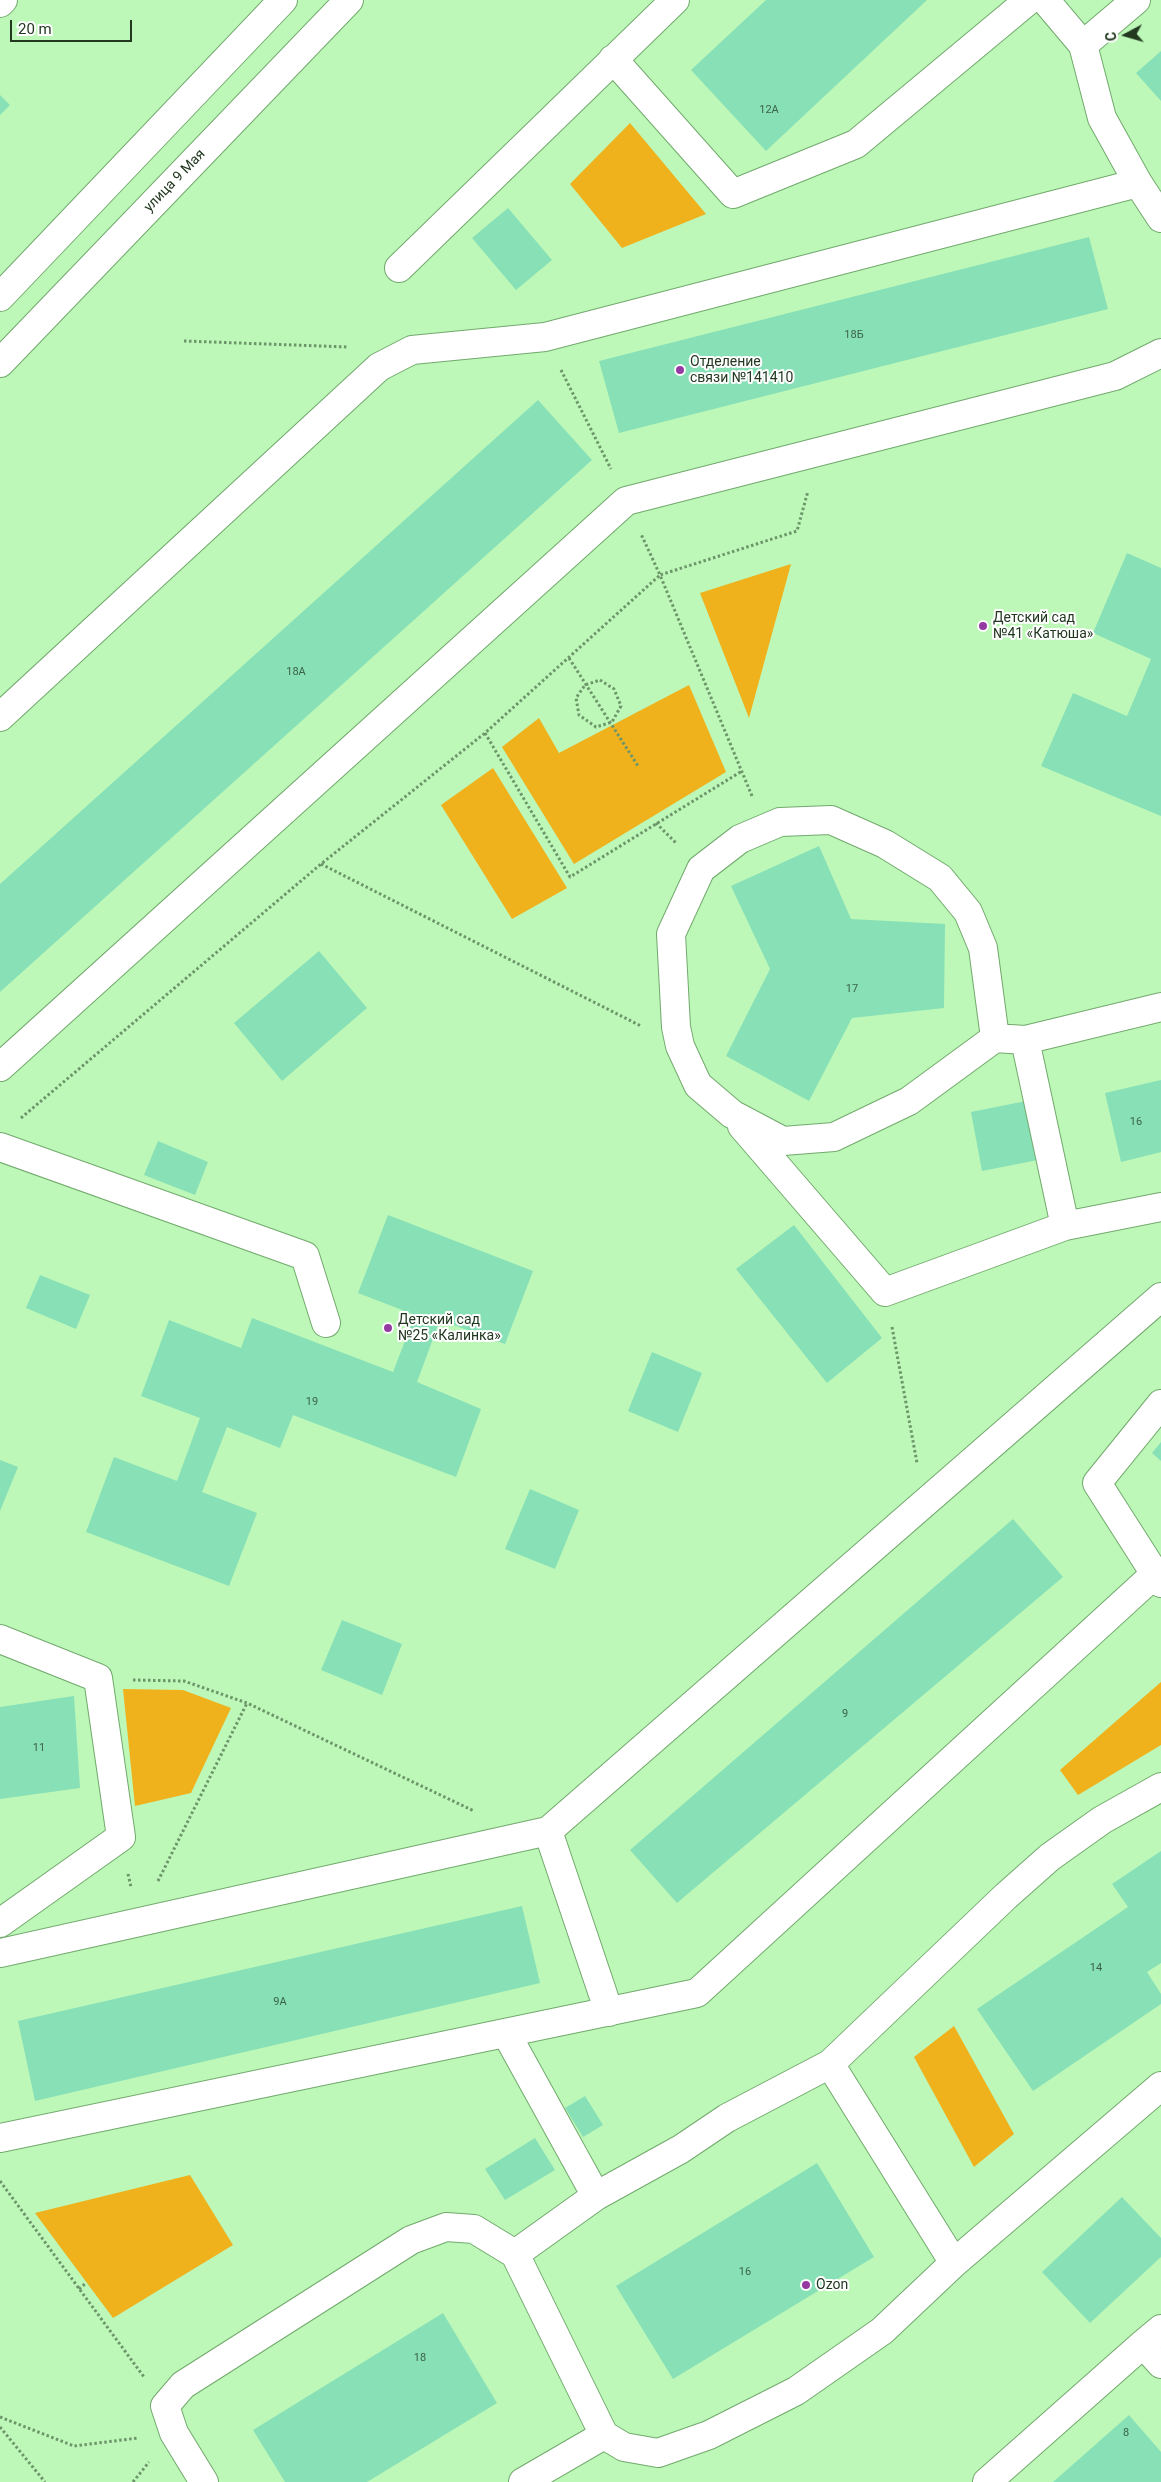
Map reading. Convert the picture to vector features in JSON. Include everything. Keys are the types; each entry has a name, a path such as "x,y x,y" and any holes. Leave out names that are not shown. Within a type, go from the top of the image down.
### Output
{"main road":[{"path":"0,3 3,0"},
{"path":"0,297 283,0"},
{"name":"улица 9 Мая","path":"0,363 349,0"},
{"path":"399,268 613,58 675,0"},
{"path":"613,58 733,194 856,144 1029,0"},
{"path":"1045,0 1083,45 1102,118 1138,183 1161,218"},
{"path":"1083,45 1136,0"},
{"path":"0,717 380,367 412,350 545,337 1138,183"},
{"path":"0,1067 626,501 1115,376 1161,353"},
{"path":"995,1038 983,948 968,912 940,878 885,844 831,820 780,822 740,839 701,869 671,934 676,1027 680,1046 698,1085 732,1114 885,1292 1065,1226 1161,1207"},
{"path":"732,1114 783,1141 834,1137 909,1101 995,1038 1026,1040 1161,1006"},
{"path":"1026,1040 1065,1226"},
{"path":"0,1148 305,1256 326,1323"},
{"path":"0,1953 537,1833 924,1503 1161,1297"},
{"path":"0,2138 697,1994 1158,1579 1097,1483 1161,1404"},
{"path":"0,1639 98,1678 121,1837 0,1923"},
{"path":"515,2254 596,2196 681,2149 727,2118 830,2064 1006,1896 1050,1857 1102,1820 1161,1787"},
{"path":"537,1833 609,2012"},
{"path":"506,2033 596,2196"},
{"path":"830,2064 954,2263"},
{"path":"204,2482 174,2433 165,2406 183,2385 411,2240 446,2227 474,2229 515,2254 604,2435 624,2448 658,2453 710,2435 796,2391 882,2331 954,2263 1161,2086"},
{"path":"987,2482 1152,2336 1161,2364"},
{"path":"523,2482 604,2435"}],"path":[{"path":"545,337 626,501 660,575 765,828"},
{"path":"184,341 353,347"},
{"path":"15,1123 320,864 485,733 660,575 797,531 819,452"},
{"path":"569,658 585,685 612,722 638,766"},
{"path":"600,680 614,689 621,706 612,722 596,727 579,715 576,698 585,685 600,680"},
{"path":"485,733 570,877 742,771"},
{"path":"320,864 680,1046"},
{"path":"885,1292 924,1503"},
{"path":"98,1678 184,1681 247,1703 537,1833"},
{"path":"138,1922 247,1703"},
{"path":"121,1837 138,1922"},
{"path":"0,2181 165,2406"},
{"path":"79,2289 86,2282"},
{"path":"0,2417 74,2446 174,2433"},
{"path":"0,2427 45,2482"}],"shaded area":[{"path":"630,123 706,214 622,248 570,184"},
{"path":"791,564 749,718 700,593"},
{"path":"689,685 726,772 574,864 502,747 539,718 559,753"},
{"path":"493,768 567,888 512,919 441,805"},
{"path":"1161,1682 1161,1745 1078,1795 1060,1770"},
{"path":"123,1689 183,1690 231,1708 191,1793 135,1806"},
{"path":"954,2026 1014,2134 974,2167 914,2057"},
{"path":"190,2175 233,2245 113,2318 35,2213"}],"building":[{"path":"766,0 927,0 766,151 691,70"},
{"path":"1161,51 1161,101 1136,73"},
{"path":"0,95 10,105 0,115"},
{"path":"508,208 552,260 516,290 472,238"},
{"path":"1089,237 1108,309 619,433 599,361"},
{"path":"538,400 592,460 0,992 0,884"},
{"path":"1127,553 1161,568 1161,816 1041,766 1073,693 1127,716 1151,659 1093,633"},
{"path":"819,846 851,919 945,924 944,1008 852,1018 809,1101 726,1056 770,969 731,886"},
{"path":"319,951 367,1008 282,1081 234,1023"},
{"path":"1161,1080 1161,1152 1121,1162 1105,1093"},
{"path":"1026,1101 1038,1160 982,1171 971,1112"},
{"path":"158,1141 208,1162 195,1195 144,1175"},
{"path":"388,1215 533,1271 505,1344 440,1320 417,1382 481,1409 456,1477 293,1415 280,1448 227,1427 202,1492 257,1513 229,1586 86,1532 114,1457 177,1481 200,1418 141,1396 169,1320 241,1348 252,1318 393,1372 415,1315 358,1293"},
{"path":"794,1225 882,1338 827,1383 736,1269"},
{"path":"40,1275 90,1295 76,1329 26,1308"},
{"path":"652,1352 702,1373 678,1432 628,1411"},
{"path":"1161,1442 1161,1461 1152,1453"},
{"path":"0,1460 18,1467 0,1511"},
{"path":"530,1489 579,1510 555,1569 505,1549"},
{"path":"1013,1519 1063,1577 677,1903 630,1850"},
{"path":"342,1620 402,1644 382,1695 321,1670"},
{"path":"74,1696 80,1788 0,1799 0,1707"},
{"path":"1161,1851 1161,1963 1147,1972 1161,1994 1161,2004 1033,2091 977,2009 1128,1907 1112,1884"},
{"path":"522,1906 540,1983 35,2101 18,2021"},
{"path":"585,2096 603,2125 583,2137 565,2108"},
{"path":"535,2138 555,2170 505,2200 485,2169"},
{"path":"817,2163 874,2257 673,2379 616,2286"},
{"path":"1122,2197 1161,2238 1161,2257 1090,2323 1042,2272"},
{"path":"443,2313 497,2403 367,2482 285,2482 253,2430"},
{"path":"1129,2415 1161,2452 1161,2482 1053,2482"}],"place":[{"name":"Отделение связи №141410","path":"680,370"},
{"name":"Детский сад №41 «Катюша»","path":"983,626"},
{"name":"Детский сад №25 «Калинка»","path":"388,1328"},
{"name":"Ozon","path":"806,2285"}]}
